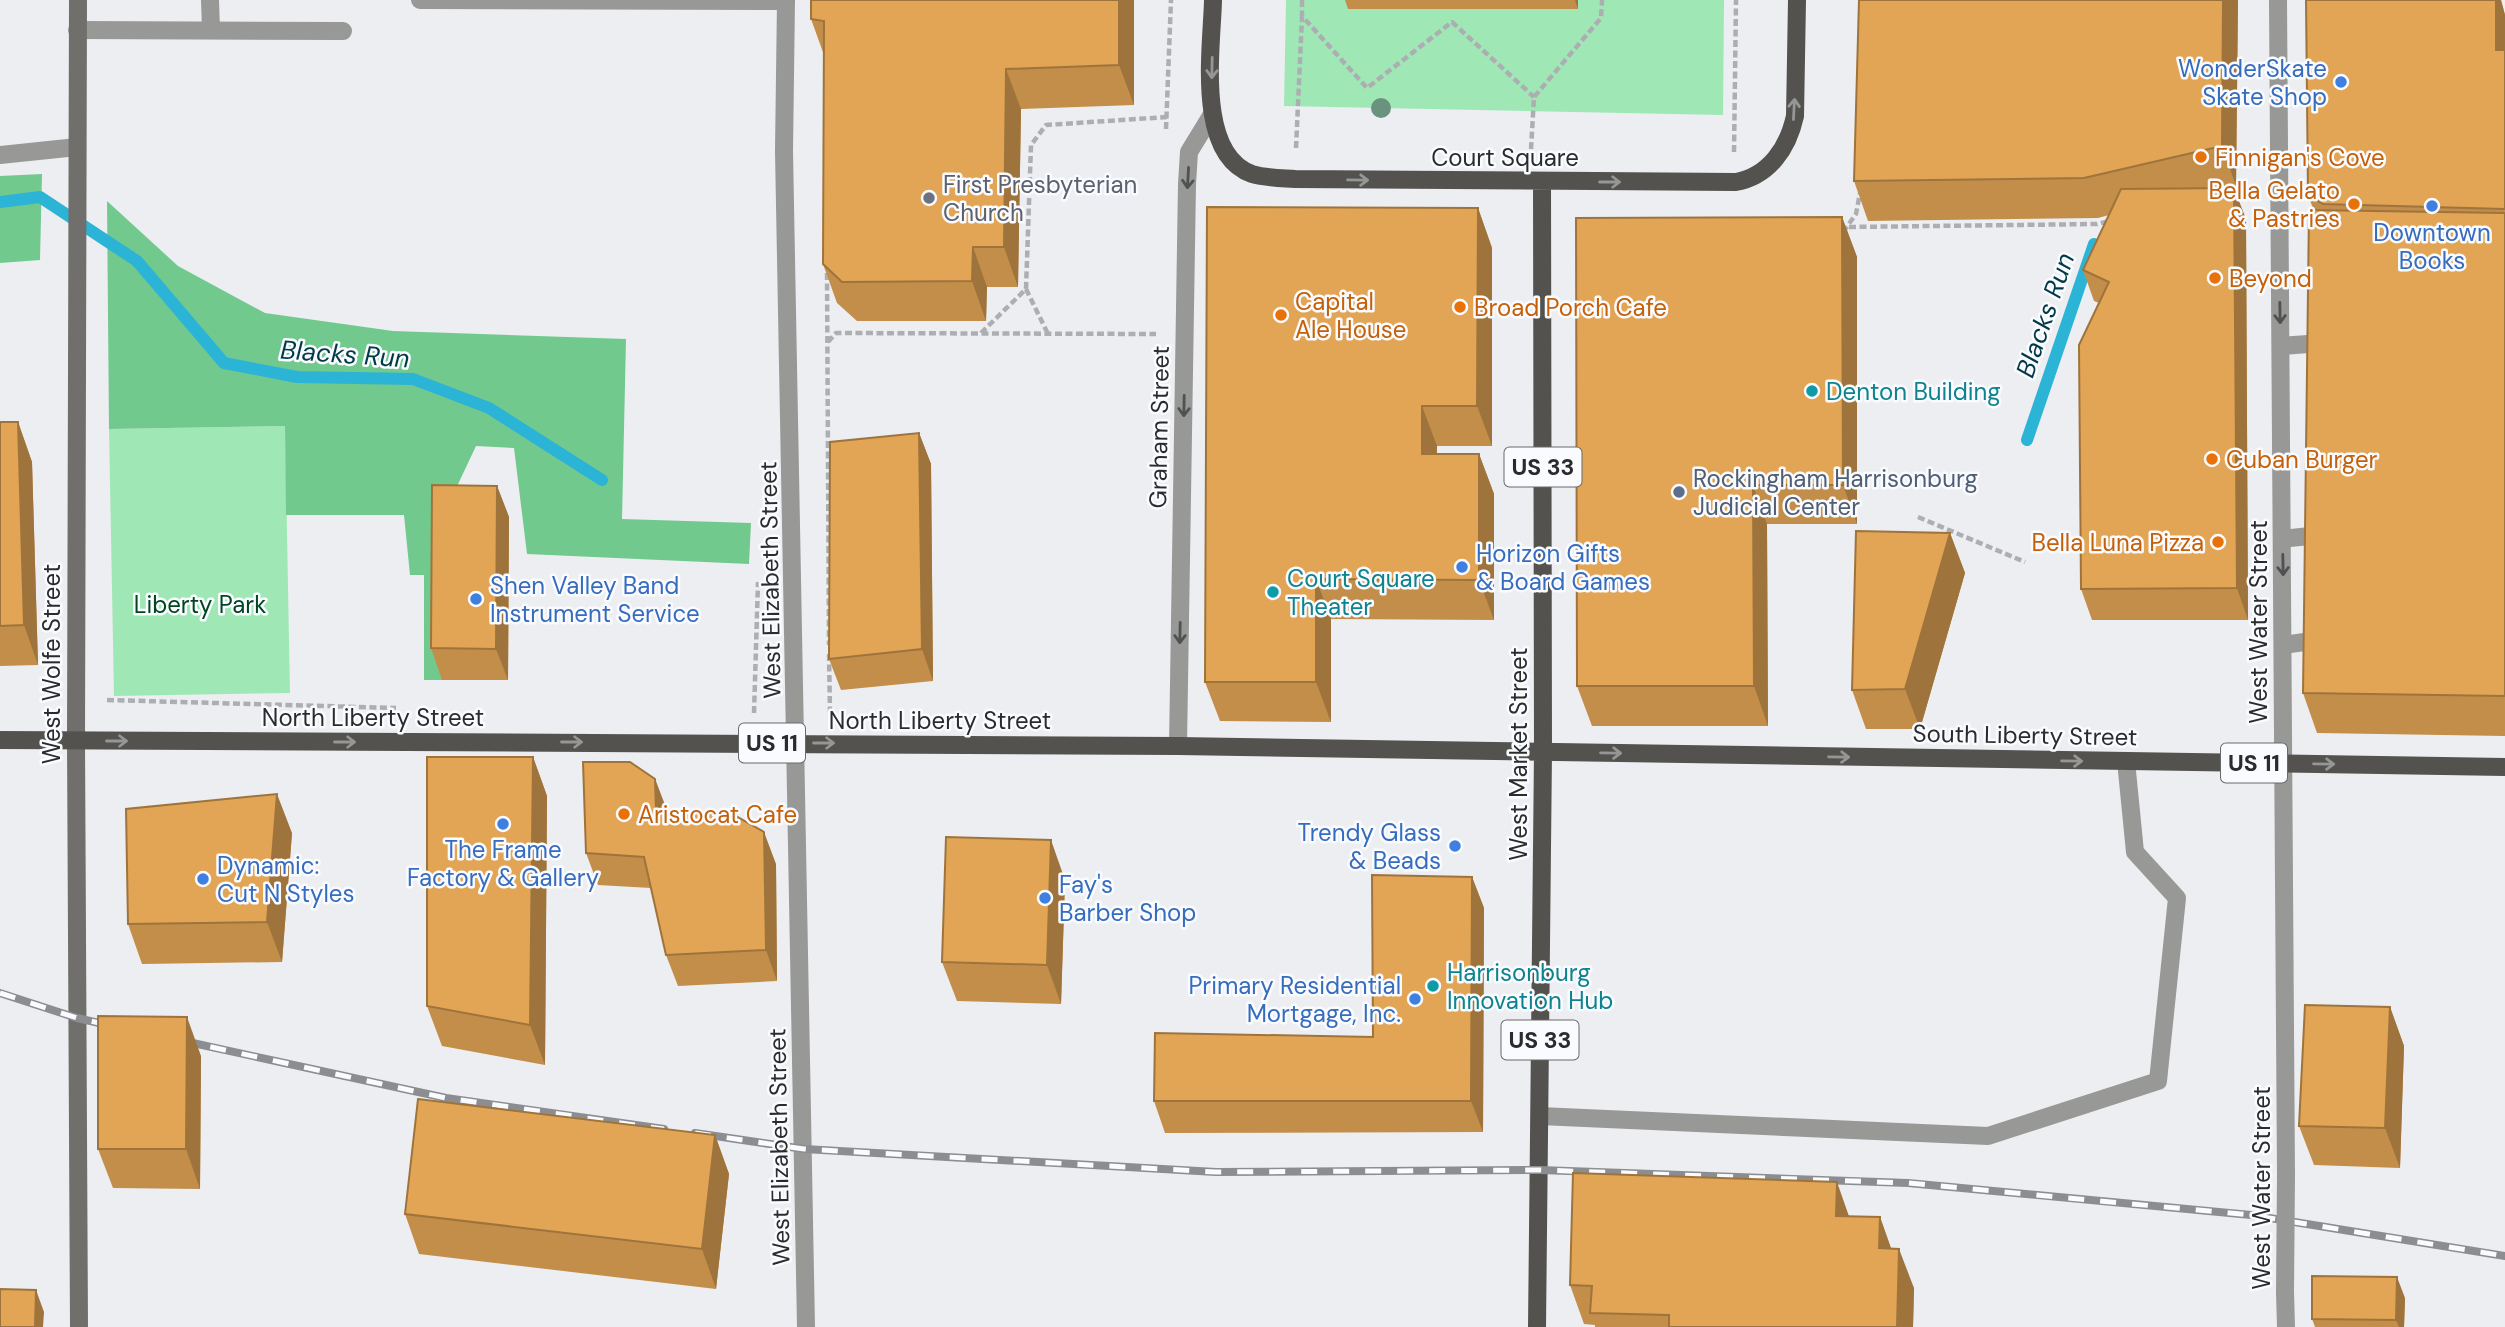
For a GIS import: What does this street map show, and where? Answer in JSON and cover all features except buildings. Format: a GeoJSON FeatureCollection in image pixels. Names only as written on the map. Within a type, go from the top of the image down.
{"type":"FeatureCollection","features":[{"type":"Feature","properties":{"kind":"main road","name":"Court Square"},"geometry":{"type":"LineString","coordinates":[[1213,0],[1211,116],[1223,147],[1248,172],[1295,179],[1736,182],[1746,180],[1766,169],[1784,148],[1795,116],[1797,0]]}},
{"type":"Feature","properties":{"kind":"main road","name":"West Market Street"},"geometry":{"type":"LineString","coordinates":[[1537,1327],[1543,752],[1542,181]]}},
{"type":"Feature","properties":{"kind":"main road","name":"North Liberty Street"},"geometry":{"type":"LineString","coordinates":[[0,740],[797,743],[1543,752]]}},
{"type":"Feature","properties":{"kind":"main road","name":"South Liberty Street"},"geometry":{"type":"LineString","coordinates":[[1543,752],[2505,766]]}},
{"type":"Feature","properties":{"kind":"street","name":"West Wolfe Street"},"geometry":{"type":"LineString","coordinates":[[78,0],[76,741],[79,1327]]}},
{"type":"Feature","properties":{"kind":"street"},"geometry":{"type":"LineString","coordinates":[[211,0],[211,30]]}},
{"type":"Feature","properties":{"kind":"street"},"geometry":{"type":"LineString","coordinates":[[420,0],[786,1]]}},
{"type":"Feature","properties":{"kind":"street","name":"West Water Street"},"geometry":{"type":"LineString","coordinates":[[2278,0],[2286,1327]]}},
{"type":"Feature","properties":{"kind":"street","name":"West Elizabeth Street"},"geometry":{"type":"LineString","coordinates":[[786,1],[784,151],[806,1327]]}},
{"type":"Feature","properties":{"kind":"street"},"geometry":{"type":"LineString","coordinates":[[78,30],[343,31]]}},
{"type":"Feature","properties":{"kind":"street","name":"Graham Street"},"geometry":{"type":"LineString","coordinates":[[1178,746],[1187,184],[1189,152],[1211,116]]}},
{"type":"Feature","properties":{"kind":"street"},"geometry":{"type":"LineString","coordinates":[[0,155],[77,147]]}},
{"type":"Feature","properties":{"kind":"street"},"geometry":{"type":"LineString","coordinates":[[2281,346],[2322,344]]}},
{"type":"Feature","properties":{"kind":"street"},"geometry":{"type":"LineString","coordinates":[[2282,539],[2319,535]]}},
{"type":"Feature","properties":{"kind":"street"},"geometry":{"type":"LineString","coordinates":[[2283,645],[2318,640]]}},
{"type":"Feature","properties":{"kind":"street"},"geometry":{"type":"LineString","coordinates":[[1540,1116],[1988,1136],[2158,1081],[2177,898],[2135,852],[2126,761]]}},
{"type":"Feature","properties":{"kind":"path"},"geometry":{"type":"LineString","coordinates":[[1295,179],[1303,0]]}},
{"type":"Feature","properties":{"kind":"path"},"geometry":{"type":"LineString","coordinates":[[1530,156],[1534,97],[1601,18],[1602,0]]}},
{"type":"Feature","properties":{"kind":"path"},"geometry":{"type":"LineString","coordinates":[[1721,153],[1734,153],[1736,0]]}},
{"type":"Feature","properties":{"kind":"path"},"geometry":{"type":"LineString","coordinates":[[1302,16],[1367,88],[1452,22],[1534,97]]}},
{"type":"Feature","properties":{"kind":"path"},"geometry":{"type":"LineString","coordinates":[[1048,334],[1026,289],[1031,145],[1046,125],[1167,117]]}},
{"type":"Feature","properties":{"kind":"path"},"geometry":{"type":"LineString","coordinates":[[2227,197],[2279,186]]}},
{"type":"Feature","properties":{"kind":"path"},"geometry":{"type":"LineString","coordinates":[[1849,227],[2097,224],[2123,219]]}},
{"type":"Feature","properties":{"kind":"path"},"geometry":{"type":"LineString","coordinates":[[827,261],[830,712],[844,712]]}},
{"type":"Feature","properties":{"kind":"path"},"geometry":{"type":"LineString","coordinates":[[980,334],[1026,289]]}},
{"type":"Feature","properties":{"kind":"path"},"geometry":{"type":"LineString","coordinates":[[828,342],[836,333],[1159,334],[1159,348]]}},
{"type":"Feature","properties":{"kind":"path"},"geometry":{"type":"LineString","coordinates":[[1917,517],[2025,562]]}},
{"type":"Feature","properties":{"kind":"path"},"geometry":{"type":"LineString","coordinates":[[740,713],[754,713],[758,568]]}},
{"type":"Feature","properties":{"kind":"path"},"geometry":{"type":"LineString","coordinates":[[102,700],[410,708]]}},
{"type":"Feature","properties":{"kind":"green space"},"geometry":{"type":"Polygon","coordinates":[[[1286,0],[1724,0],[1723,115],[1284,106],[1286,0]]]}},
{"type":"Feature","properties":{"kind":"green space"},"geometry":{"type":"Polygon","coordinates":[[[42,174],[40,260],[0,263],[0,176],[42,174]]]}},
{"type":"Feature","properties":{"kind":"green space"},"geometry":{"type":"Polygon","coordinates":[[[107,201],[178,266],[265,313],[393,331],[626,339],[622,519],[751,523],[749,564],[527,554],[514,448],[476,446],[443,516],[442,680],[424,680],[424,575],[410,575],[404,515],[286,515],[285,426],[109,429],[107,201]]]}},
{"type":"Feature","properties":{"kind":"green space","name":"Liberty Park"},"geometry":{"type":"Polygon","coordinates":[[[285,426],[290,693],[114,696],[109,429],[285,426]]]}},
{"type":"Feature","properties":{"kind":"waterway","name":"Blacks Run"},"geometry":{"type":"LineString","coordinates":[[0,202],[40,197],[137,261],[224,363],[297,377],[413,379],[489,408],[602,480]]}},
{"type":"Feature","properties":{"kind":"waterway","name":"Blacks Run"},"geometry":{"type":"LineString","coordinates":[[2027,440],[2094,244]]}},
{"type":"Feature","properties":{"kind":"railway"},"geometry":{"type":"LineString","coordinates":[[0,993],[77,1018],[117,1027]]}},
{"type":"Feature","properties":{"kind":"railway"},"geometry":{"type":"LineString","coordinates":[[179,1040],[446,1098],[664,1129]]}},
{"type":"Feature","properties":{"kind":"railway"},"geometry":{"type":"LineString","coordinates":[[695,1133],[804,1149],[1216,1172],[1540,1170],[1908,1183],[2251,1215],[2505,1256]]}},
{"type":"Feature","properties":{"kind":"place","name":"WonderSkate Skate Shop"},"geometry":{"type":"Point","coordinates":[2341,82]}},
{"type":"Feature","properties":{"kind":"place","name":"Finnigan's Cove"},"geometry":{"type":"Point","coordinates":[2201,157]}},
{"type":"Feature","properties":{"kind":"place","name":"First Presbyterian Church"},"geometry":{"type":"Point","coordinates":[929,198]}},
{"type":"Feature","properties":{"kind":"place","name":"Bella Gelato & Pastries"},"geometry":{"type":"Point","coordinates":[2354,204]}},
{"type":"Feature","properties":{"kind":"place","name":"Downtown Books"},"geometry":{"type":"Point","coordinates":[2432,206]}},
{"type":"Feature","properties":{"kind":"place","name":"Beyond"},"geometry":{"type":"Point","coordinates":[2215,278]}},
{"type":"Feature","properties":{"kind":"place","name":"Broad Porch Cafe"},"geometry":{"type":"Point","coordinates":[1460,307]}},
{"type":"Feature","properties":{"kind":"place","name":"Capital Ale House"},"geometry":{"type":"Point","coordinates":[1281,315]}},
{"type":"Feature","properties":{"kind":"place","name":"Denton Building"},"geometry":{"type":"Point","coordinates":[1812,391]}},
{"type":"Feature","properties":{"kind":"place","name":"Cuban Burger"},"geometry":{"type":"Point","coordinates":[2212,459]}},
{"type":"Feature","properties":{"kind":"place","name":"Rockingham Harrisonburg Judicial Center"},"geometry":{"type":"Point","coordinates":[1679,492]}},
{"type":"Feature","properties":{"kind":"place","name":"Bella Luna Pizza"},"geometry":{"type":"Point","coordinates":[2218,542]}},
{"type":"Feature","properties":{"kind":"place","name":"Horizon Gifts & Board Games"},"geometry":{"type":"Point","coordinates":[1462,567]}},
{"type":"Feature","properties":{"kind":"place","name":"Court Square Theater"},"geometry":{"type":"Point","coordinates":[1273,592]}},
{"type":"Feature","properties":{"kind":"place","name":"Shen Valley Band Instrument Service"},"geometry":{"type":"Point","coordinates":[476,599]}},
{"type":"Feature","properties":{"kind":"place","name":"Aristocat Cafe"},"geometry":{"type":"Point","coordinates":[624,814]}},
{"type":"Feature","properties":{"kind":"place","name":"The Frame Factory & Gallery"},"geometry":{"type":"Point","coordinates":[503,824]}},
{"type":"Feature","properties":{"kind":"place","name":"Trendy Glass & Beads"},"geometry":{"type":"Point","coordinates":[1455,846]}},
{"type":"Feature","properties":{"kind":"place","name":"Dynamic: Cut N Styles"},"geometry":{"type":"Point","coordinates":[203,879]}},
{"type":"Feature","properties":{"kind":"place","name":"Fay's Barber Shop"},"geometry":{"type":"Point","coordinates":[1045,898]}},
{"type":"Feature","properties":{"kind":"place","name":"Harrisonburg Innovation Hub"},"geometry":{"type":"Point","coordinates":[1433,986]}},
{"type":"Feature","properties":{"kind":"place","name":"Primary Residential Mortgage, Inc."},"geometry":{"type":"Point","coordinates":[1415,999]}}]}
